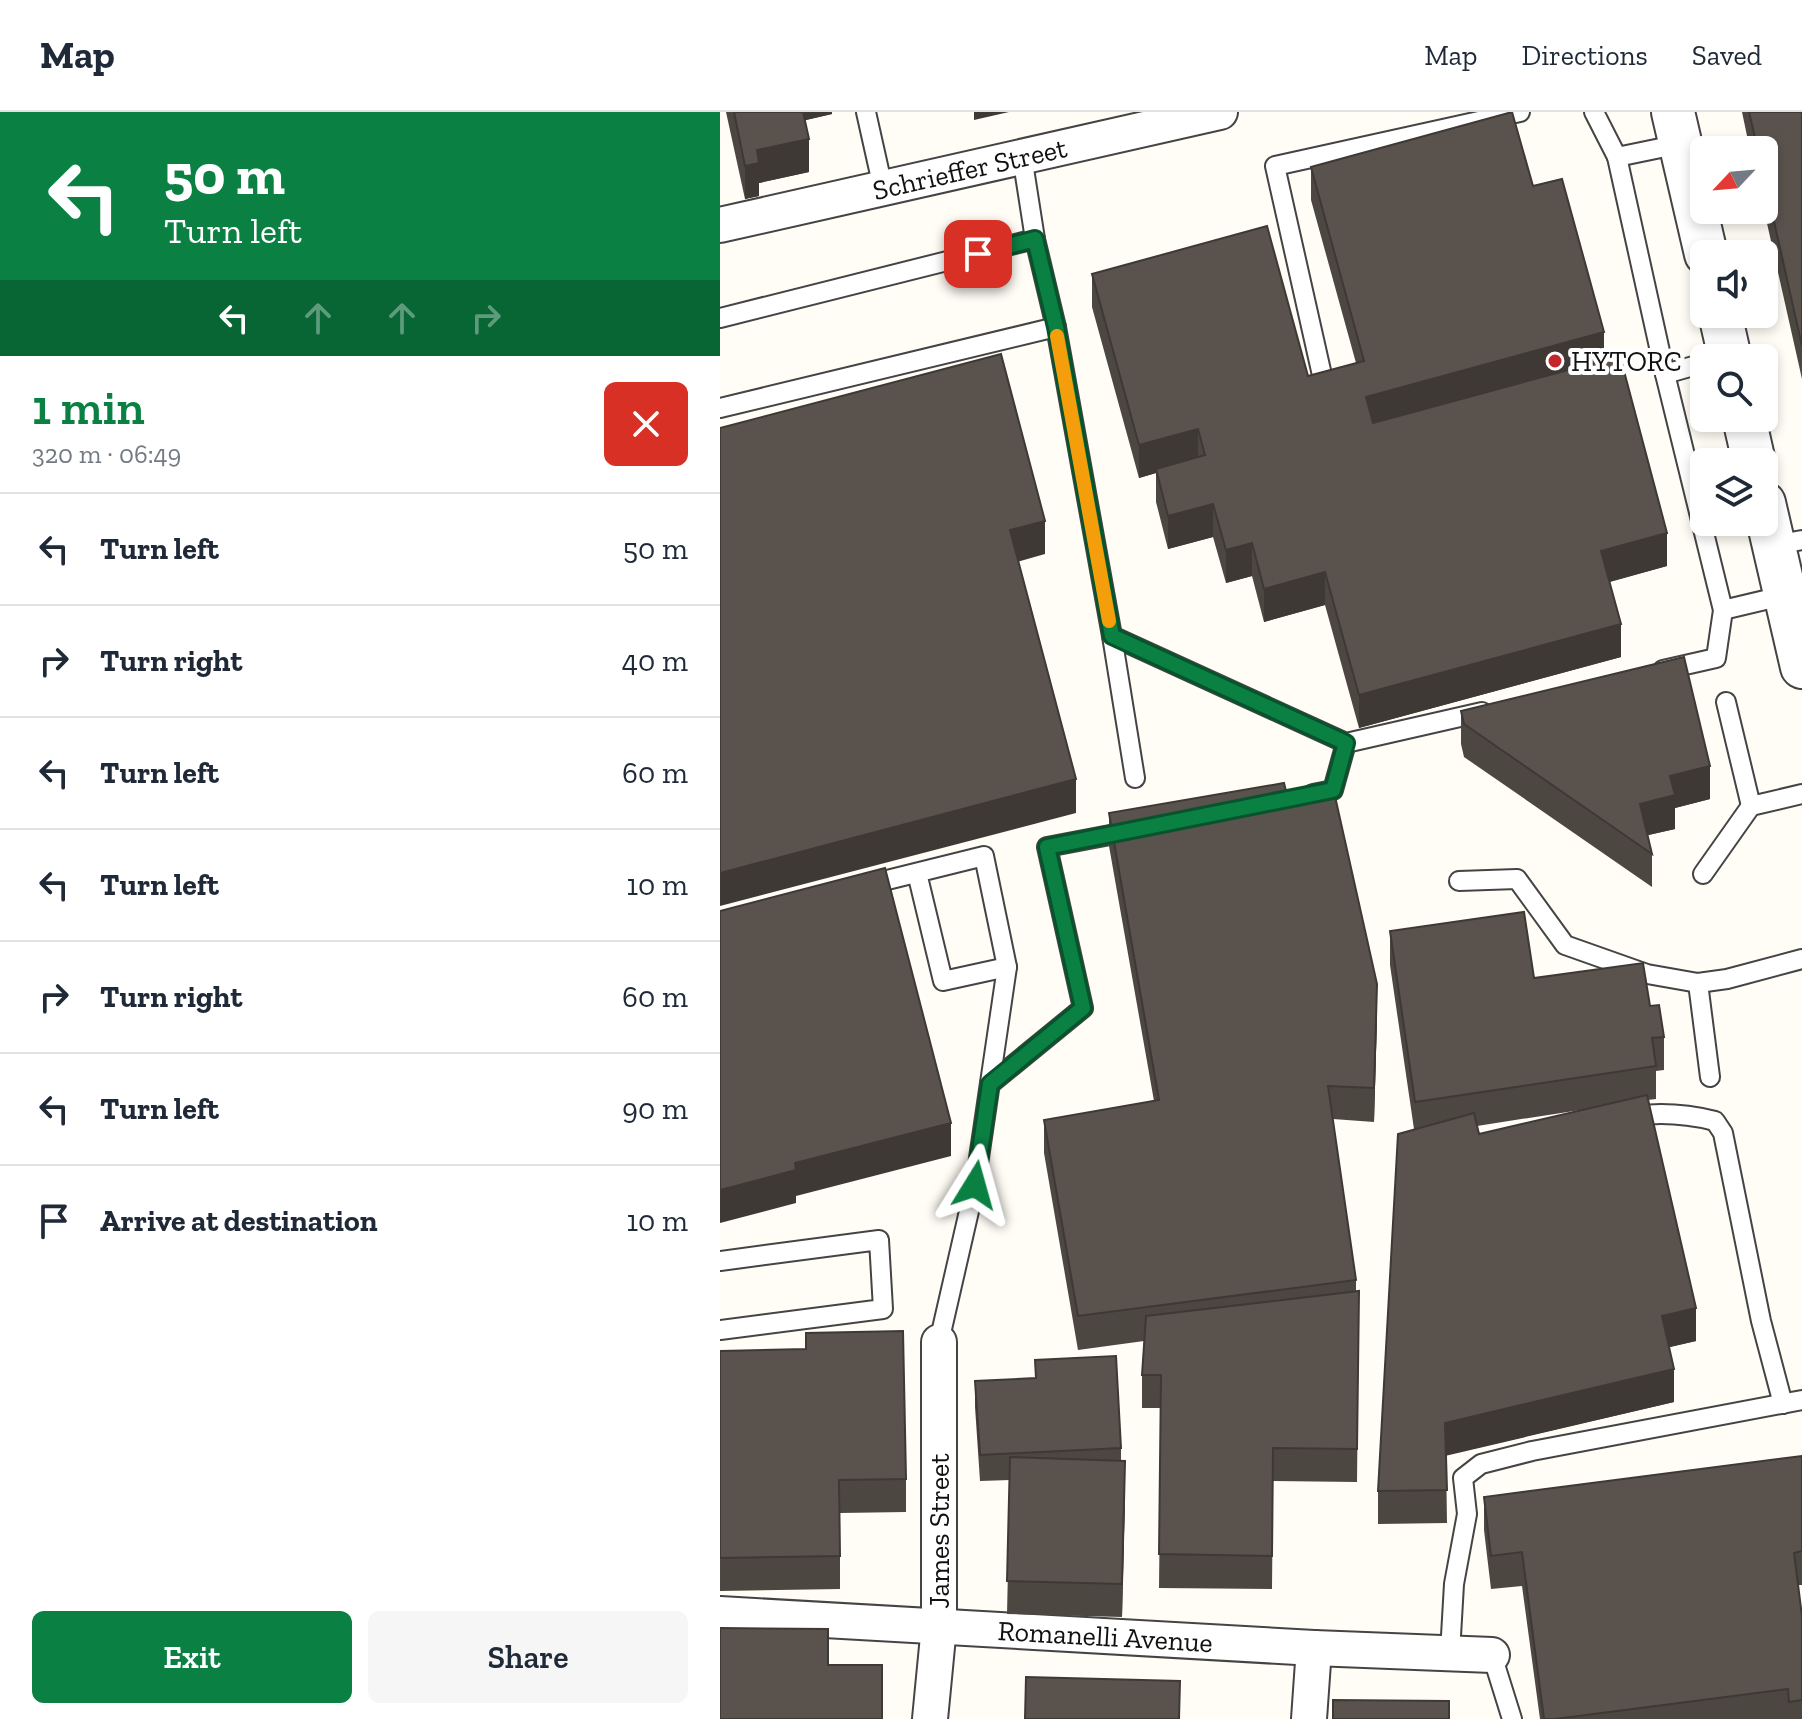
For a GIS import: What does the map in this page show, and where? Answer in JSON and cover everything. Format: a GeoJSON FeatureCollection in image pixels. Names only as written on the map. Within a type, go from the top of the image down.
{"type":"FeatureCollection","features":[{"type":"Feature","properties":{"kind":"street","name":"Schrieffer Street"},"geometry":{"type":"LineString","coordinates":[[720,225],[1220,112]]}},
{"type":"Feature","properties":{"kind":"street"},"geometry":{"type":"LineString","coordinates":[[1677,128],[1703,240]]}},
{"type":"Feature","properties":{"kind":"street"},"geometry":{"type":"LineString","coordinates":[[1788,543],[1786,595],[1802,666]]}},
{"type":"Feature","properties":{"kind":"street","name":"James Street"},"geometry":{"type":"LineString","coordinates":[[930,1719],[939,1626],[939,1342]]}},
{"type":"Feature","properties":{"kind":"street","name":"Romanelli Avenue"},"geometry":{"type":"LineString","coordinates":[[720,1614],[1314,1648],[1492,1655]]}},
{"type":"Feature","properties":{"kind":"street"},"geometry":{"type":"LineString","coordinates":[[1309,1719],[1314,1648]]}},
{"type":"Feature","properties":{"kind":"lane"},"geometry":{"type":"LineString","coordinates":[[866,112],[883,188]]}},
{"type":"Feature","properties":{"kind":"lane"},"geometry":{"type":"LineString","coordinates":[[1324,384],[1275,166],[1520,112]]}},
{"type":"Feature","properties":{"kind":"lane"},"geometry":{"type":"LineString","coordinates":[[1594,112],[1617,157],[1665,374],[1723,610],[1716,658],[1639,676]]}},
{"type":"Feature","properties":{"kind":"lane"},"geometry":{"type":"LineString","coordinates":[[1617,157],[1677,128]]}},
{"type":"Feature","properties":{"kind":"lane"},"geometry":{"type":"LineString","coordinates":[[1022,156],[1035,239],[1056,327],[1135,778]]}},
{"type":"Feature","properties":{"kind":"lane"},"geometry":{"type":"LineString","coordinates":[[720,318],[1035,239]]}},
{"type":"Feature","properties":{"kind":"lane"},"geometry":{"type":"LineString","coordinates":[[720,408],[1056,327]]}},
{"type":"Feature","properties":{"kind":"lane"},"geometry":{"type":"LineString","coordinates":[[1665,374],[1690,367]]}},
{"type":"Feature","properties":{"kind":"lane"},"geometry":{"type":"LineString","coordinates":[[1723,610],[1786,595]]}},
{"type":"Feature","properties":{"kind":"lane"},"geometry":{"type":"LineString","coordinates":[[1112,636],[1346,743],[1500,708]]}},
{"type":"Feature","properties":{"kind":"lane"},"geometry":{"type":"LineString","coordinates":[[1726,702],[1751,806]]}},
{"type":"Feature","properties":{"kind":"lane"},"geometry":{"type":"LineString","coordinates":[[1288,799],[1333,790],[1346,743]]}},
{"type":"Feature","properties":{"kind":"lane"},"geometry":{"type":"LineString","coordinates":[[1703,874],[1751,806],[1802,794]]}},
{"type":"Feature","properties":{"kind":"lane"},"geometry":{"type":"LineString","coordinates":[[990,1084],[1083,1008],[1047,847],[1152,826]]}},
{"type":"Feature","properties":{"kind":"lane"},"geometry":{"type":"LineString","coordinates":[[856,887],[984,856],[1007,967],[975,1185],[939,1342]]}},
{"type":"Feature","properties":{"kind":"lane"},"geometry":{"type":"LineString","coordinates":[[917,873],[943,981],[1007,967]]}},
{"type":"Feature","properties":{"kind":"lane"},"geometry":{"type":"LineString","coordinates":[[1459,881],[1517,879],[1565,945],[1647,974],[1698,983],[1727,979],[1802,959]]}},
{"type":"Feature","properties":{"kind":"lane"},"geometry":{"type":"LineString","coordinates":[[1698,983],[1710,1077]]}},
{"type":"Feature","properties":{"kind":"lane"},"geometry":{"type":"LineString","coordinates":[[1611,1119],[1640,1115],[1698,1116],[1715,1121],[1723,1133],[1761,1321],[1783,1404]]}},
{"type":"Feature","properties":{"kind":"lane"},"geometry":{"type":"LineString","coordinates":[[720,1261],[879,1240],[883,1309],[720,1330]]}},
{"type":"Feature","properties":{"kind":"lane"},"geometry":{"type":"LineString","coordinates":[[1450,1653],[1454,1584],[1467,1514],[1463,1478],[1481,1464],[1532,1451],[1802,1400]]}},
{"type":"Feature","properties":{"kind":"lane"},"geometry":{"type":"LineString","coordinates":[[1492,1655],[1512,1719]]}},
{"type":"Feature","properties":{"kind":"building"},"geometry":{"type":"Polygon","coordinates":[[[734,112],[803,112],[809,139],[757,150],[759,163],[745,166],[734,112]]]}},
{"type":"Feature","properties":{"kind":"building"},"geometry":{"type":"Polygon","coordinates":[[[1512,112],[1533,186],[1562,179],[1604,332],[1366,397],[1373,423],[1620,356],[1667,533],[1601,551],[1621,624],[1359,695],[1325,572],[1264,589],[1252,543],[1226,550],[1213,504],[1168,516],[1156,469],[1205,455],[1198,429],[1139,445],[1092,274],[1267,226],[1308,376],[1364,361],[1311,167],[1512,112]]]}},
{"type":"Feature","properties":{"kind":"building"},"geometry":{"type":"Polygon","coordinates":[[[1749,112],[1802,112],[1802,346],[1775,224],[1778,224],[1778,136],[1755,136],[1749,112]]]}},
{"type":"Feature","properties":{"kind":"building"},"geometry":{"type":"Polygon","coordinates":[[[1001,354],[1045,521],[1010,530],[1076,779],[720,873],[720,428],[1001,354]]]}},
{"type":"Feature","properties":{"kind":"building"},"geometry":{"type":"Polygon","coordinates":[[[1684,657],[1710,766],[1670,776],[1675,795],[1640,804],[1652,854],[1464,724],[1461,711],[1684,657]]]}},
{"type":"Feature","properties":{"kind":"building"},"geometry":{"type":"Polygon","coordinates":[[[1284,783],[1286,791],[1332,783],[1377,984],[1374,1088],[1328,1086],[1356,1280],[1078,1316],[1044,1120],[1159,1100],[1109,813],[1284,783]]]}},
{"type":"Feature","properties":{"kind":"building"},"geometry":{"type":"Polygon","coordinates":[[[885,868],[951,1123],[795,1163],[796,1170],[720,1190],[720,911],[885,868]]]}},
{"type":"Feature","properties":{"kind":"building"},"geometry":{"type":"Polygon","coordinates":[[[1524,912],[1534,978],[1643,963],[1650,1006],[1659,1005],[1664,1037],[1652,1038],[1656,1066],[1415,1102],[1390,931],[1524,912]]]}},
{"type":"Feature","properties":{"kind":"building"},"geometry":{"type":"Polygon","coordinates":[[[1647,1095],[1696,1308],[1662,1316],[1674,1369],[1445,1423],[1447,1490],[1378,1491],[1398,1134],[1474,1113],[1479,1134],[1647,1095]]]}},
{"type":"Feature","properties":{"kind":"building"},"geometry":{"type":"Polygon","coordinates":[[[1359,1291],[1357,1449],[1273,1448],[1272,1556],[1159,1554],[1161,1375],[1142,1375],[1146,1316],[1359,1291]]]}},
{"type":"Feature","properties":{"kind":"building"},"geometry":{"type":"Polygon","coordinates":[[[903,1331],[906,1479],[839,1480],[840,1556],[720,1558],[720,1351],[806,1349],[806,1333],[903,1331]]]}},
{"type":"Feature","properties":{"kind":"building"},"geometry":{"type":"Polygon","coordinates":[[[1116,1356],[1121,1448],[980,1455],[975,1381],[1036,1378],[1035,1360],[1116,1356]]]}},
{"type":"Feature","properties":{"kind":"building"},"geometry":{"type":"Polygon","coordinates":[[[1802,1456],[1802,1551],[1794,1553],[1802,1616],[1802,1700],[1789,1702],[1788,1689],[1544,1719],[1522,1552],[1491,1556],[1484,1497],[1802,1456]]]}},
{"type":"Feature","properties":{"kind":"building"},"geometry":{"type":"Polygon","coordinates":[[[1010,1457],[1125,1461],[1122,1584],[1007,1581],[1010,1457]]]}},
{"type":"Feature","properties":{"kind":"building"},"geometry":{"type":"Polygon","coordinates":[[[720,1628],[828,1629],[828,1665],[882,1665],[882,1719],[720,1719],[720,1628]]]}},
{"type":"Feature","properties":{"kind":"building"},"geometry":{"type":"Polygon","coordinates":[[[1026,1677],[1180,1681],[1179,1719],[1025,1719],[1026,1677]]]}},
{"type":"Feature","properties":{"kind":"building"},"geometry":{"type":"Polygon","coordinates":[[[1333,1700],[1449,1701],[1449,1719],[1333,1719],[1333,1700]]]}},
{"type":"Feature","properties":{"kind":"slow traffic"},"geometry":{"type":"LineString","coordinates":[[1057,336],[1109,621]]}},
{"type":"Feature","properties":{"kind":"place","name":"HYTORC"},"geometry":{"type":"Point","coordinates":[1555,361]}},
{"type":"Feature","properties":{"kind":"route"},"geometry":{"type":"LineString","coordinates":[[975,1185],[990,1084],[1083,1008],[1047,847],[1333,790],[1346,743],[1112,636],[1056,327],[1035,239],[978,254]]}}]}
